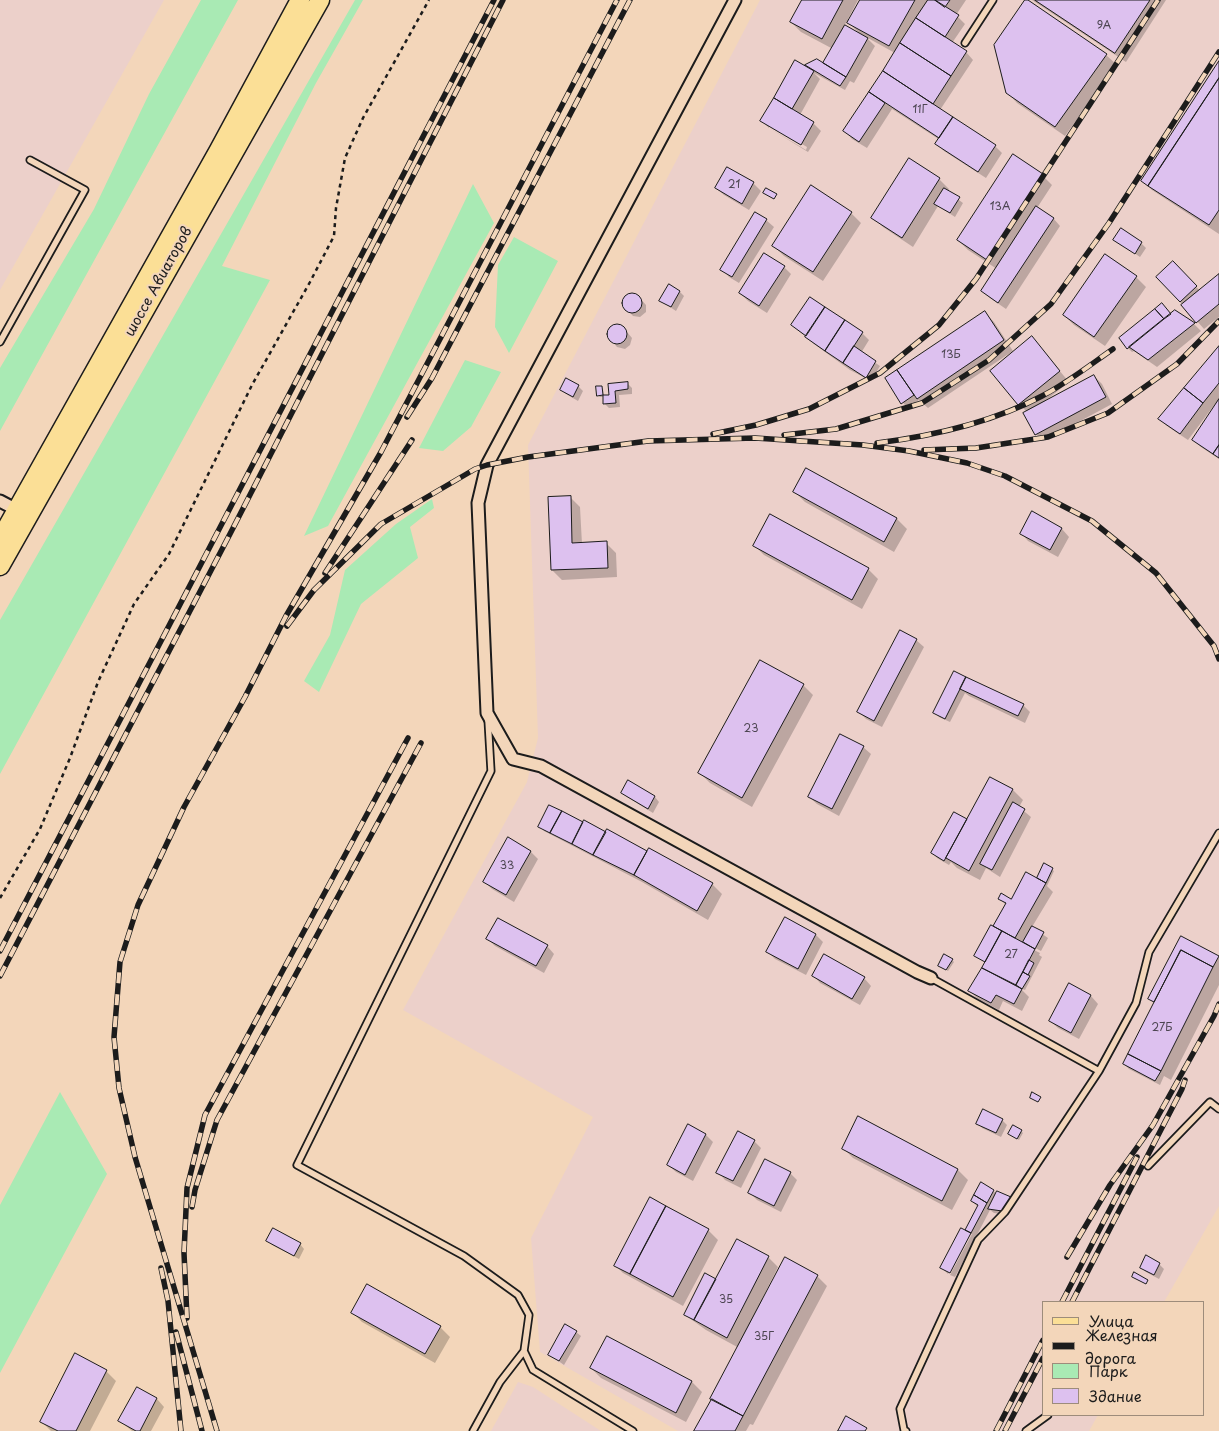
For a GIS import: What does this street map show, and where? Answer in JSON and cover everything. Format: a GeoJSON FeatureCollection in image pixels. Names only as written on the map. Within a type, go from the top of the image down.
{"type":"FeatureCollection","features":[{"type":"Feature","properties":{"kind":"main road","name":"шоссе Авиаторов"},"geometry":{"type":"LineString","coordinates":[[0,540],[300,0]]}},
{"type":"Feature","properties":{"kind":"main road","name":"шоссе Авиаторов"},"geometry":{"type":"LineString","coordinates":[[0,566],[320,0]]}},
{"type":"Feature","properties":{"kind":"street"},"geometry":{"type":"LineString","coordinates":[[735,0],[487,465],[478,503],[487,713],[513,758],[541,766],[931,978]]}},
{"type":"Feature","properties":{"kind":"street"},"geometry":{"type":"LineString","coordinates":[[0,501],[17,510]]}},
{"type":"Feature","properties":{"kind":"lane"},"geometry":{"type":"LineString","coordinates":[[965,43],[993,0]]}},
{"type":"Feature","properties":{"kind":"lane"},"geometry":{"type":"LineString","coordinates":[[0,342],[85,190],[30,160]]}},
{"type":"Feature","properties":{"kind":"lane"},"geometry":{"type":"LineString","coordinates":[[473,1431],[500,1382],[524,1351],[529,1315],[518,1295],[464,1256],[297,1165],[491,771],[487,713]]}},
{"type":"Feature","properties":{"kind":"lane"},"geometry":{"type":"LineString","coordinates":[[906,1431],[904,1430],[900,1409],[978,1240],[1005,1212],[1099,1071],[1136,1003],[1149,952],[1219,832]]}},
{"type":"Feature","properties":{"kind":"lane"},"geometry":{"type":"LineString","coordinates":[[931,978],[1099,1071]]}},
{"type":"Feature","properties":{"kind":"lane"},"geometry":{"type":"LineString","coordinates":[[1148,1166],[1210,1102],[1219,1109]]}},
{"type":"Feature","properties":{"kind":"lane"},"geometry":{"type":"LineString","coordinates":[[524,1351],[533,1370],[633,1431]]}},
{"type":"Feature","properties":{"kind":"lane"},"geometry":{"type":"LineString","coordinates":[[1026,1431],[1047,1416]]}},
{"type":"Feature","properties":{"kind":"path"},"geometry":{"type":"LineString","coordinates":[[0,898],[40,829],[70,758],[98,682],[134,604],[169,554],[252,386],[334,236],[336,208],[345,158],[363,118],[429,0]]}},
{"type":"Feature","properties":{"kind":"shaded area"},"geometry":{"type":"Polygon","coordinates":[[[0,0],[164,0],[0,290],[0,0]]]}},
{"type":"Feature","properties":{"kind":"shaded area"},"geometry":{"type":"Polygon","coordinates":[[[760,0],[1219,0],[1219,1206],[1165,1301],[1042,1301],[1042,1416],[1097,1416],[1089,1431],[678,1431],[540,1352],[531,1238],[593,1117],[403,1010],[527,782],[538,738],[528,445],[760,0]]]}},
{"type":"Feature","properties":{"kind":"shaded area"},"geometry":{"type":"Polygon","coordinates":[[[518,1382],[533,1387],[601,1431],[491,1431],[518,1382]]]}},
{"type":"Feature","properties":{"kind":"green space"},"geometry":{"type":"Polygon","coordinates":[[[201,0],[238,0],[0,431],[0,368],[94,209],[149,94],[201,0]]]}},
{"type":"Feature","properties":{"kind":"green space"},"geometry":{"type":"Polygon","coordinates":[[[355,0],[363,0],[316,83],[222,266],[270,280],[0,774],[0,620],[355,0]]]}},
{"type":"Feature","properties":{"kind":"green space"},"geometry":{"type":"Polygon","coordinates":[[[473,184],[494,223],[328,526],[304,536],[473,184]]]}},
{"type":"Feature","properties":{"kind":"green space"},"geometry":{"type":"Polygon","coordinates":[[[514,237],[558,261],[509,353],[495,327],[498,265],[514,237]]]}},
{"type":"Feature","properties":{"kind":"green space"},"geometry":{"type":"Polygon","coordinates":[[[465,360],[501,372],[471,427],[443,451],[419,448],[465,360]]]}},
{"type":"Feature","properties":{"kind":"green space"},"geometry":{"type":"Polygon","coordinates":[[[432,499],[434,508],[410,527],[418,558],[361,604],[319,692],[304,681],[330,635],[345,570],[396,524],[432,499]]]}},
{"type":"Feature","properties":{"kind":"green space"},"geometry":{"type":"Polygon","coordinates":[[[60,1092],[107,1174],[0,1373],[0,1205],[60,1092]]]}},
{"type":"Feature","properties":{"kind":"building"},"geometry":{"type":"Polygon","coordinates":[[[802,0],[843,0],[822,39],[790,22],[802,0]]]}},
{"type":"Feature","properties":{"kind":"building"},"geometry":{"type":"Polygon","coordinates":[[[860,0],[915,0],[889,46],[847,23],[860,0]]]}},
{"type":"Feature","properties":{"kind":"building"},"geometry":{"type":"Polygon","coordinates":[[[928,0],[935,0],[959,15],[945,37],[916,18],[928,0]]]}},
{"type":"Feature","properties":{"kind":"building"},"geometry":{"type":"Polygon","coordinates":[[[935,0],[950,0],[945,7],[935,0]]]}},
{"type":"Feature","properties":{"kind":"building"},"geometry":{"type":"Polygon","coordinates":[[[1025,0],[1028,0],[1107,54],[1055,127],[1006,93],[994,45],[1025,0]]]}},
{"type":"Feature","properties":{"kind":"building"},"geometry":{"type":"Polygon","coordinates":[[[1035,0],[1150,0],[1115,53],[1035,0]]]}},
{"type":"Feature","properties":{"kind":"building"},"geometry":{"type":"Polygon","coordinates":[[[916,18],[967,51],[951,76],[900,43],[916,18]]]}},
{"type":"Feature","properties":{"kind":"building"},"geometry":{"type":"Polygon","coordinates":[[[845,25],[868,38],[846,77],[823,63],[845,25]]]}},
{"type":"Feature","properties":{"kind":"building"},"geometry":{"type":"Polygon","coordinates":[[[900,43],[951,76],[933,104],[883,71],[900,43]]]}},
{"type":"Feature","properties":{"kind":"building"},"geometry":{"type":"Polygon","coordinates":[[[817,59],[846,77],[840,86],[805,65],[817,59]]]}},
{"type":"Feature","properties":{"kind":"building"},"geometry":{"type":"Polygon","coordinates":[[[795,60],[814,71],[792,109],[774,98],[795,60]]]}},
{"type":"Feature","properties":{"kind":"building"},"geometry":{"type":"Polygon","coordinates":[[[1219,61],[1219,78],[1148,186],[1141,181],[1219,61]]]}},
{"type":"Feature","properties":{"kind":"building"},"geometry":{"type":"Polygon","coordinates":[[[883,71],[953,117],[939,138],[869,92],[883,71]]]}},
{"type":"Feature","properties":{"kind":"building"},"geometry":{"type":"Polygon","coordinates":[[[1219,78],[1219,210],[1209,225],[1148,186],[1219,78]]]}},
{"type":"Feature","properties":{"kind":"building"},"geometry":{"type":"Polygon","coordinates":[[[869,92],[885,103],[859,142],[843,131],[869,92]]]}},
{"type":"Feature","properties":{"kind":"building"},"geometry":{"type":"Polygon","coordinates":[[[774,98],[814,122],[801,145],[760,121],[774,98]]]}},
{"type":"Feature","properties":{"kind":"building"},"geometry":{"type":"Polygon","coordinates":[[[953,117],[996,145],[978,172],[935,144],[953,117]]]}},
{"type":"Feature","properties":{"kind":"building"},"geometry":{"type":"Polygon","coordinates":[[[1013,154],[1043,174],[987,260],[957,240],[1013,154]]]}},
{"type":"Feature","properties":{"kind":"building"},"geometry":{"type":"Polygon","coordinates":[[[909,158],[940,178],[902,238],[871,218],[909,158]]]}},
{"type":"Feature","properties":{"kind":"building"},"geometry":{"type":"Polygon","coordinates":[[[727,167],[754,182],[742,204],[715,188],[727,167]]]}},
{"type":"Feature","properties":{"kind":"building"},"geometry":{"type":"Polygon","coordinates":[[[811,185],[852,212],[813,272],[772,246],[811,185]]]}},
{"type":"Feature","properties":{"kind":"building"},"geometry":{"type":"Polygon","coordinates":[[[766,188],[777,194],[774,199],[763,193],[766,188]]]}},
{"type":"Feature","properties":{"kind":"building"},"geometry":{"type":"Polygon","coordinates":[[[944,188],[960,197],[950,213],[934,204],[944,188]]]}},
{"type":"Feature","properties":{"kind":"building"},"geometry":{"type":"Polygon","coordinates":[[[1036,206],[1054,218],[998,303],[981,291],[1036,206]]]}},
{"type":"Feature","properties":{"kind":"building"},"geometry":{"type":"Polygon","coordinates":[[[755,212],[767,219],[732,277],[720,270],[755,212]]]}},
{"type":"Feature","properties":{"kind":"building"},"geometry":{"type":"Polygon","coordinates":[[[1121,228],[1142,242],[1135,254],[1113,240],[1121,228]]]}},
{"type":"Feature","properties":{"kind":"building"},"geometry":{"type":"Polygon","coordinates":[[[764,253],[785,266],[759,306],[739,293],[764,253]]]}},
{"type":"Feature","properties":{"kind":"building"},"geometry":{"type":"Polygon","coordinates":[[[1105,254],[1137,276],[1094,337],[1063,315],[1105,254]]]}},
{"type":"Feature","properties":{"kind":"building"},"geometry":{"type":"Polygon","coordinates":[[[1173,261],[1197,286],[1180,302],[1156,277],[1173,261]]]}},
{"type":"Feature","properties":{"kind":"building"},"geometry":{"type":"Polygon","coordinates":[[[1219,274],[1219,304],[1196,323],[1181,305],[1219,274]]]}},
{"type":"Feature","properties":{"kind":"building"},"geometry":{"type":"Polygon","coordinates":[[[669,284],[680,291],[671,307],[659,301],[669,284]]]}},
{"type":"Feature","properties":{"kind":"building"},"geometry":{"type":"Polygon","coordinates":[[[632,293],[639,296],[642,303],[639,310],[632,313],[625,310],[622,303],[625,296],[632,293]]]}},
{"type":"Feature","properties":{"kind":"building"},"geometry":{"type":"Polygon","coordinates":[[[810,297],[825,307],[806,336],[791,325],[810,297]]]}},
{"type":"Feature","properties":{"kind":"building"},"geometry":{"type":"Polygon","coordinates":[[[1162,303],[1171,314],[1164,319],[1155,309],[1162,303]]]}},
{"type":"Feature","properties":{"kind":"building"},"geometry":{"type":"Polygon","coordinates":[[[825,307],[845,320],[825,351],[805,337],[825,307]]]}},
{"type":"Feature","properties":{"kind":"building"},"geometry":{"type":"Polygon","coordinates":[[[1155,309],[1164,319],[1127,349],[1119,338],[1155,309]]]}},
{"type":"Feature","properties":{"kind":"building"},"geometry":{"type":"Polygon","coordinates":[[[1175,310],[1195,323],[1148,360],[1129,347],[1175,310]]]}},
{"type":"Feature","properties":{"kind":"building"},"geometry":{"type":"Polygon","coordinates":[[[985,311],[1004,340],[917,399],[897,370],[985,311]]]}},
{"type":"Feature","properties":{"kind":"building"},"geometry":{"type":"Polygon","coordinates":[[[845,320],[863,332],[843,363],[825,351],[845,320]]]}},
{"type":"Feature","properties":{"kind":"building"},"geometry":{"type":"Polygon","coordinates":[[[617,324],[624,327],[627,334],[624,341],[617,344],[610,341],[607,334],[610,327],[617,324]]]}},
{"type":"Feature","properties":{"kind":"building"},"geometry":{"type":"Polygon","coordinates":[[[1032,336],[1060,371],[1018,405],[990,371],[1032,336]]]}},
{"type":"Feature","properties":{"kind":"building"},"geometry":{"type":"Polygon","coordinates":[[[854,346],[876,361],[866,378],[843,363],[854,346]]]}},
{"type":"Feature","properties":{"kind":"building"},"geometry":{"type":"Polygon","coordinates":[[[1219,346],[1219,383],[1203,403],[1184,388],[1219,346]]]}},
{"type":"Feature","properties":{"kind":"building"},"geometry":{"type":"Polygon","coordinates":[[[897,370],[914,395],[901,404],[885,378],[897,370]]]}},
{"type":"Feature","properties":{"kind":"building"},"geometry":{"type":"Polygon","coordinates":[[[1094,375],[1106,397],[1035,435],[1023,413],[1094,375]]]}},
{"type":"Feature","properties":{"kind":"building"},"geometry":{"type":"Polygon","coordinates":[[[566,378],[579,385],[573,397],[560,390],[566,378]]]}},
{"type":"Feature","properties":{"kind":"building"},"geometry":{"type":"Polygon","coordinates":[[[628,382],[628,389],[615,391],[616,403],[603,404],[603,395],[609,395],[608,384],[628,382]]]}},
{"type":"Feature","properties":{"kind":"building"},"geometry":{"type":"Polygon","coordinates":[[[596,386],[602,386],[603,395],[597,396],[596,386]]]}},
{"type":"Feature","properties":{"kind":"building"},"geometry":{"type":"Polygon","coordinates":[[[1184,388],[1203,403],[1180,434],[1158,419],[1184,388]]]}},
{"type":"Feature","properties":{"kind":"building"},"geometry":{"type":"Polygon","coordinates":[[[1219,399],[1219,445],[1213,454],[1192,440],[1219,399]]]}},
{"type":"Feature","properties":{"kind":"building"},"geometry":{"type":"Polygon","coordinates":[[[1219,445],[1219,458],[1213,454],[1219,445]]]}},
{"type":"Feature","properties":{"kind":"building"},"geometry":{"type":"Polygon","coordinates":[[[806,468],[897,518],[884,542],[793,492],[806,468]]]}},
{"type":"Feature","properties":{"kind":"building"},"geometry":{"type":"Polygon","coordinates":[[[571,496],[572,543],[607,541],[608,568],[551,570],[548,497],[571,496]]]}},
{"type":"Feature","properties":{"kind":"building"},"geometry":{"type":"Polygon","coordinates":[[[1032,511],[1062,528],[1050,550],[1020,534],[1032,511]]]}},
{"type":"Feature","properties":{"kind":"building"},"geometry":{"type":"Polygon","coordinates":[[[770,514],[869,568],[852,600],[753,546],[770,514]]]}},
{"type":"Feature","properties":{"kind":"building"},"geometry":{"type":"Polygon","coordinates":[[[900,630],[917,639],[874,721],[857,712],[900,630]]]}},
{"type":"Feature","properties":{"kind":"building"},"geometry":{"type":"Polygon","coordinates":[[[760,660],[804,684],[742,798],[698,773],[760,660]]]}},
{"type":"Feature","properties":{"kind":"building"},"geometry":{"type":"Polygon","coordinates":[[[954,671],[966,677],[945,719],[933,713],[954,671]]]}},
{"type":"Feature","properties":{"kind":"building"},"geometry":{"type":"Polygon","coordinates":[[[966,677],[1024,704],[1018,716],[960,689],[966,677]]]}},
{"type":"Feature","properties":{"kind":"building"},"geometry":{"type":"Polygon","coordinates":[[[840,734],[864,746],[832,809],[808,797],[840,734]]]}},
{"type":"Feature","properties":{"kind":"building"},"geometry":{"type":"Polygon","coordinates":[[[990,777],[1013,789],[969,871],[946,858],[990,777]]]}},
{"type":"Feature","properties":{"kind":"building"},"geometry":{"type":"Polygon","coordinates":[[[628,780],[655,796],[648,809],[621,793],[628,780]]]}},
{"type":"Feature","properties":{"kind":"building"},"geometry":{"type":"Polygon","coordinates":[[[1013,802],[1025,809],[992,870],[980,864],[1013,802]]]}},
{"type":"Feature","properties":{"kind":"building"},"geometry":{"type":"Polygon","coordinates":[[[549,805],[562,811],[550,833],[538,827],[549,805]]]}},
{"type":"Feature","properties":{"kind":"building"},"geometry":{"type":"Polygon","coordinates":[[[562,811],[583,822],[572,844],[550,833],[562,811]]]}},
{"type":"Feature","properties":{"kind":"building"},"geometry":{"type":"Polygon","coordinates":[[[954,812],[967,819],[944,861],[931,853],[954,812]]]}},
{"type":"Feature","properties":{"kind":"building"},"geometry":{"type":"Polygon","coordinates":[[[584,820],[606,832],[593,855],[572,844],[584,820]]]}},
{"type":"Feature","properties":{"kind":"building"},"geometry":{"type":"Polygon","coordinates":[[[607,829],[647,851],[634,875],[593,855],[607,829]]]}},
{"type":"Feature","properties":{"kind":"building"},"geometry":{"type":"Polygon","coordinates":[[[508,837],[531,851],[506,895],[483,882],[508,837]]]}},
{"type":"Feature","properties":{"kind":"building"},"geometry":{"type":"Polygon","coordinates":[[[649,848],[713,883],[697,911],[634,875],[649,848]]]}},
{"type":"Feature","properties":{"kind":"building"},"geometry":{"type":"Polygon","coordinates":[[[1044,863],[1053,868],[1046,883],[1037,878],[1044,863]]]}},
{"type":"Feature","properties":{"kind":"building"},"geometry":{"type":"Polygon","coordinates":[[[1026,872],[1046,883],[1015,938],[993,926],[1006,903],[998,899],[1001,893],[1011,899],[1026,872]]]}},
{"type":"Feature","properties":{"kind":"building"},"geometry":{"type":"Polygon","coordinates":[[[785,917],[816,934],[798,969],[766,952],[785,917]]]}},
{"type":"Feature","properties":{"kind":"building"},"geometry":{"type":"Polygon","coordinates":[[[498,918],[548,945],[536,966],[486,939],[498,918]]]}},
{"type":"Feature","properties":{"kind":"building"},"geometry":{"type":"Polygon","coordinates":[[[991,925],[1002,931],[985,962],[974,956],[991,925]]]}},
{"type":"Feature","properties":{"kind":"building"},"geometry":{"type":"Polygon","coordinates":[[[1032,926],[1044,932],[1035,949],[1023,942],[1032,926]]]}},
{"type":"Feature","properties":{"kind":"building"},"geometry":{"type":"Polygon","coordinates":[[[1002,931],[1035,949],[1016,985],[982,968],[1002,931]]]}},
{"type":"Feature","properties":{"kind":"building"},"geometry":{"type":"Polygon","coordinates":[[[1181,936],[1219,956],[1213,967],[1181,950],[1154,1002],[1148,999],[1181,936]]]}},
{"type":"Feature","properties":{"kind":"building"},"geometry":{"type":"Polygon","coordinates":[[[1181,950],[1213,967],[1161,1071],[1128,1054],[1181,950]]]}},
{"type":"Feature","properties":{"kind":"building"},"geometry":{"type":"Polygon","coordinates":[[[824,954],[865,977],[852,999],[812,976],[824,954]]]}},
{"type":"Feature","properties":{"kind":"building"},"geometry":{"type":"Polygon","coordinates":[[[944,954],[953,959],[946,970],[938,966],[944,954]]]}},
{"type":"Feature","properties":{"kind":"building"},"geometry":{"type":"Polygon","coordinates":[[[1029,960],[1034,963],[1028,975],[1023,972],[1029,960]]]}},
{"type":"Feature","properties":{"kind":"building"},"geometry":{"type":"Polygon","coordinates":[[[982,968],[1022,989],[1014,1004],[996,995],[991,1003],[968,991],[982,968]]]}},
{"type":"Feature","properties":{"kind":"building"},"geometry":{"type":"Polygon","coordinates":[[[1023,972],[1030,976],[1022,989],[1016,985],[1023,972]]]}},
{"type":"Feature","properties":{"kind":"building"},"geometry":{"type":"Polygon","coordinates":[[[1069,983],[1091,995],[1071,1033],[1049,1021],[1069,983]]]}},
{"type":"Feature","properties":{"kind":"building"},"geometry":{"type":"Polygon","coordinates":[[[1128,1054],[1161,1071],[1155,1081],[1123,1064],[1128,1054]]]}},
{"type":"Feature","properties":{"kind":"building"},"geometry":{"type":"Polygon","coordinates":[[[1032,1092],[1041,1097],[1038,1102],[1030,1098],[1032,1092]]]}},
{"type":"Feature","properties":{"kind":"building"},"geometry":{"type":"Polygon","coordinates":[[[983,1109],[1003,1119],[996,1133],[976,1124],[983,1109]]]}},
{"type":"Feature","properties":{"kind":"building"},"geometry":{"type":"Polygon","coordinates":[[[858,1116],[958,1169],[942,1201],[842,1149],[858,1116]]]}},
{"type":"Feature","properties":{"kind":"building"},"geometry":{"type":"Polygon","coordinates":[[[688,1124],[706,1134],[685,1175],[667,1165],[688,1124]]]}},
{"type":"Feature","properties":{"kind":"building"},"geometry":{"type":"Polygon","coordinates":[[[1013,1125],[1022,1130],[1017,1139],[1008,1134],[1013,1125]]]}},
{"type":"Feature","properties":{"kind":"building"},"geometry":{"type":"Polygon","coordinates":[[[738,1131],[755,1140],[733,1181],[716,1173],[738,1131]]]}},
{"type":"Feature","properties":{"kind":"building"},"geometry":{"type":"Polygon","coordinates":[[[765,1159],[791,1172],[774,1206],[748,1193],[765,1159]]]}},
{"type":"Feature","properties":{"kind":"building"},"geometry":{"type":"Polygon","coordinates":[[[981,1182],[994,1190],[987,1203],[974,1195],[981,1182]]]}},
{"type":"Feature","properties":{"kind":"building"},"geometry":{"type":"Polygon","coordinates":[[[997,1191],[1011,1197],[1002,1211],[988,1209],[997,1191]]]}},
{"type":"Feature","properties":{"kind":"building"},"geometry":{"type":"Polygon","coordinates":[[[974,1195],[987,1203],[971,1233],[965,1230],[978,1205],[971,1201],[974,1195]]]}},
{"type":"Feature","properties":{"kind":"building"},"geometry":{"type":"Polygon","coordinates":[[[650,1197],[666,1206],[630,1274],[614,1266],[650,1197]]]}},
{"type":"Feature","properties":{"kind":"building"},"geometry":{"type":"Polygon","coordinates":[[[666,1206],[709,1229],[673,1297],[630,1274],[666,1206]]]}},
{"type":"Feature","properties":{"kind":"building"},"geometry":{"type":"Polygon","coordinates":[[[273,1228],[301,1243],[294,1256],[266,1241],[273,1228]]]}},
{"type":"Feature","properties":{"kind":"building"},"geometry":{"type":"Polygon","coordinates":[[[961,1228],[971,1233],[950,1273],[940,1268],[961,1228]]]}},
{"type":"Feature","properties":{"kind":"building"},"geometry":{"type":"Polygon","coordinates":[[[737,1239],[769,1256],[727,1338],[694,1320],[737,1239]]]}},
{"type":"Feature","properties":{"kind":"building"},"geometry":{"type":"Polygon","coordinates":[[[1146,1255],[1160,1263],[1154,1275],[1140,1268],[1146,1255]]]}},
{"type":"Feature","properties":{"kind":"building"},"geometry":{"type":"Polygon","coordinates":[[[785,1257],[818,1275],[743,1416],[710,1399],[785,1257]]]}},
{"type":"Feature","properties":{"kind":"building"},"geometry":{"type":"Polygon","coordinates":[[[1134,1272],[1148,1280],[1146,1284],[1132,1277],[1134,1272]]]}},
{"type":"Feature","properties":{"kind":"building"},"geometry":{"type":"Polygon","coordinates":[[[705,1273],[716,1279],[694,1320],[684,1315],[705,1273]]]}},
{"type":"Feature","properties":{"kind":"building"},"geometry":{"type":"Polygon","coordinates":[[[367,1284],[441,1326],[425,1354],[351,1313],[367,1284]]]}},
{"type":"Feature","properties":{"kind":"building"},"geometry":{"type":"Polygon","coordinates":[[[565,1324],[577,1331],[559,1361],[548,1355],[565,1324]]]}},
{"type":"Feature","properties":{"kind":"building"},"geometry":{"type":"Polygon","coordinates":[[[607,1336],[692,1381],[676,1413],[590,1368],[607,1336]]]}},
{"type":"Feature","properties":{"kind":"building"},"geometry":{"type":"Polygon","coordinates":[[[75,1353],[107,1370],[76,1431],[58,1431],[40,1422],[75,1353]]]}},
{"type":"Feature","properties":{"kind":"building"},"geometry":{"type":"Polygon","coordinates":[[[137,1387],[157,1398],[140,1431],[136,1431],[118,1421],[137,1387]]]}},
{"type":"Feature","properties":{"kind":"building"},"geometry":{"type":"Polygon","coordinates":[[[712,1399],[743,1416],[735,1431],[694,1431],[712,1399]]]}},
{"type":"Feature","properties":{"kind":"building"},"geometry":{"type":"Polygon","coordinates":[[[846,1416],[867,1428],[865,1431],[838,1431],[846,1416]]]}},
{"type":"Feature","properties":{"kind":"railway"},"geometry":{"type":"LineString","coordinates":[[0,951],[494,0]]}},
{"type":"Feature","properties":{"kind":"railway"},"geometry":{"type":"LineString","coordinates":[[0,976],[231,532],[503,0]]}},
{"type":"Feature","properties":{"kind":"railway"},"geometry":{"type":"LineString","coordinates":[[217,1431],[135,1157],[119,1088],[114,1037],[120,962],[138,905],[184,807],[245,697],[286,616],[381,452],[617,0]]}},
{"type":"Feature","properties":{"kind":"railway"},"geometry":{"type":"LineString","coordinates":[[407,417],[432,378],[630,0]]}},
{"type":"Feature","properties":{"kind":"railway"},"geometry":{"type":"LineString","coordinates":[[713,434],[756,425],[809,409],[880,373],[939,325],[976,279],[1158,0]]}},
{"type":"Feature","properties":{"kind":"railway"},"geometry":{"type":"LineString","coordinates":[[784,435],[836,429],[922,403],[989,360],[1051,304],[1109,223],[1219,52]]}},
{"type":"Feature","properties":{"kind":"railway"},"geometry":{"type":"LineString","coordinates":[[924,450],[976,448],[1048,437],[1108,413],[1177,364],[1219,321]]}},
{"type":"Feature","properties":{"kind":"railway"},"geometry":{"type":"LineString","coordinates":[[877,443],[941,432],[1003,413],[1051,391],[1113,349]]}},
{"type":"Feature","properties":{"kind":"railway"},"geometry":{"type":"LineString","coordinates":[[287,626],[314,590],[381,524],[475,469],[528,457],[648,441],[755,438],[863,445],[909,451],[967,463],[1005,476],[1092,521],[1156,573],[1214,646],[1219,659]]}},
{"type":"Feature","properties":{"kind":"railway"},"geometry":{"type":"LineString","coordinates":[[325,573],[412,440]]}},
{"type":"Feature","properties":{"kind":"railway"},"geometry":{"type":"LineString","coordinates":[[187,1318],[184,1253],[187,1188],[205,1115],[408,738]]}},
{"type":"Feature","properties":{"kind":"railway"},"geometry":{"type":"LineString","coordinates":[[192,1207],[195,1190],[217,1120],[421,743]]}},
{"type":"Feature","properties":{"kind":"railway"},"geometry":{"type":"LineString","coordinates":[[1067,1257],[1110,1185],[1153,1125],[1219,1004]]}},
{"type":"Feature","properties":{"kind":"railway"},"geometry":{"type":"LineString","coordinates":[[1073,1301],[1185,1080]]}},
{"type":"Feature","properties":{"kind":"railway"},"geometry":{"type":"LineString","coordinates":[[1063,1301],[1137,1157]]}},
{"type":"Feature","properties":{"kind":"railway"},"geometry":{"type":"LineString","coordinates":[[161,1268],[168,1301],[181,1431]]}},
{"type":"Feature","properties":{"kind":"railway"},"geometry":{"type":"LineString","coordinates":[[176,1332],[202,1431]]}},
{"type":"Feature","properties":{"kind":"railway"},"geometry":{"type":"LineString","coordinates":[[996,1431],[1042,1342]]}},
{"type":"Feature","properties":{"kind":"railway"},"geometry":{"type":"LineString","coordinates":[[1005,1431],[1042,1360]]}}]}
